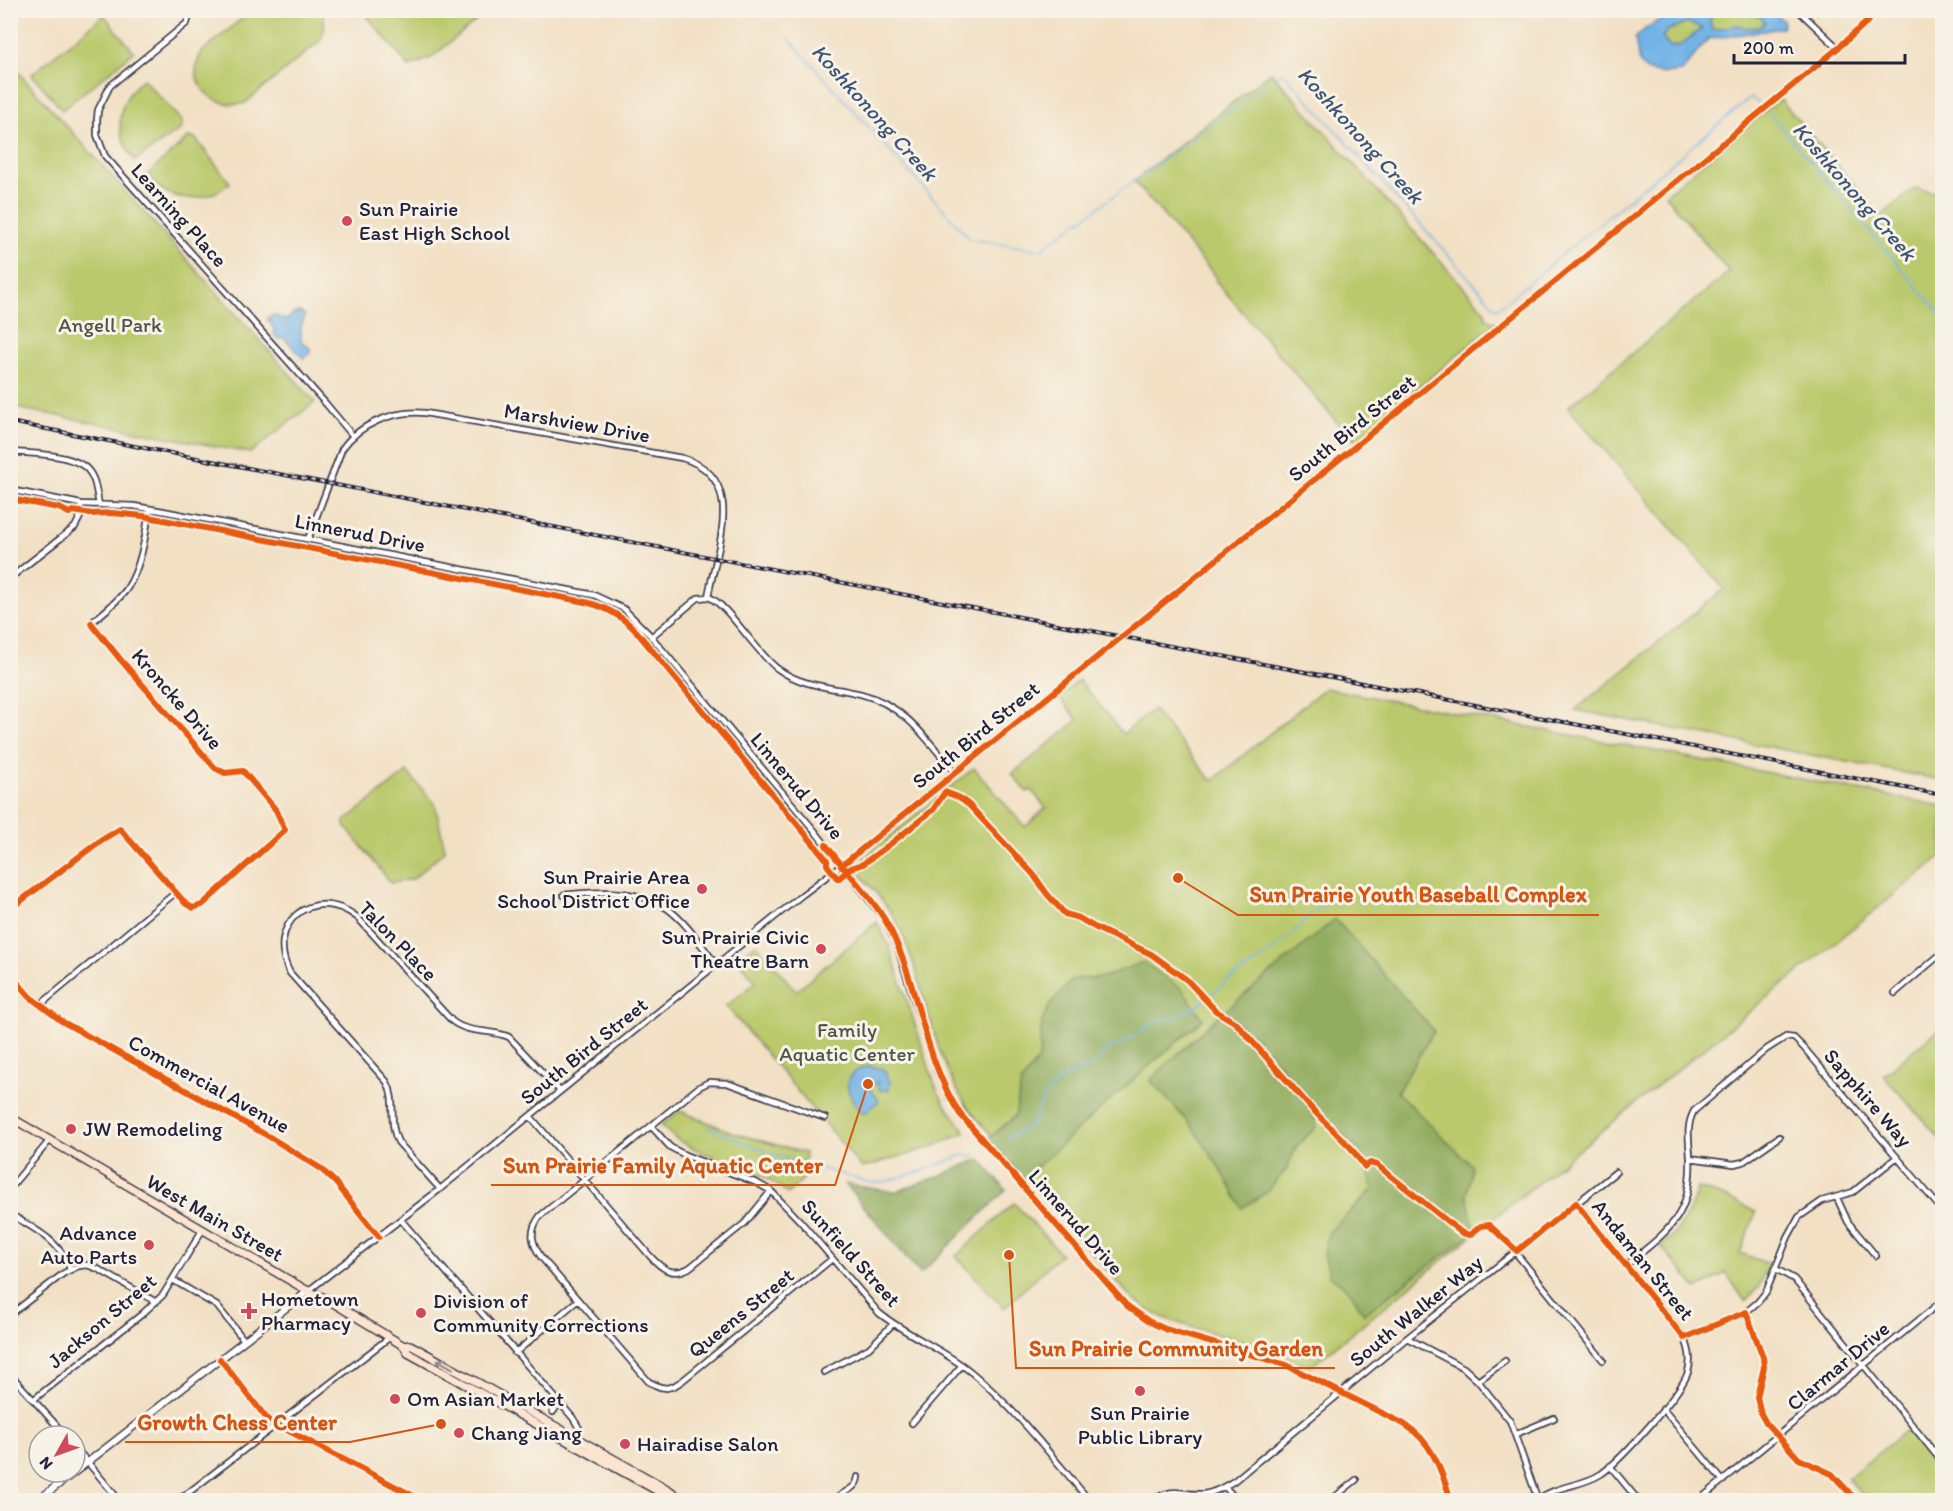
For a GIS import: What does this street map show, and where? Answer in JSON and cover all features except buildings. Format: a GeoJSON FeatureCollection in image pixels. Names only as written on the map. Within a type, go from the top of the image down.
{"type":"FeatureCollection","features":[{"type":"Feature","properties":{"kind":"main road","name":"West Main Street"},"geometry":{"type":"LineString","coordinates":[[10,1117],[308,1291],[325,1298],[404,1346],[408,1353],[667,1497],[681,1499]]}},
{"type":"Feature","properties":{"kind":"main road","name":"West Main Street"},"geometry":{"type":"LineString","coordinates":[[404,1346],[411,1346],[578,1438],[681,1499]]}},
{"type":"Feature","properties":{"kind":"street","name":"Learning Place"},"geometry":{"type":"LineString","coordinates":[[191,10],[187,23],[110,87],[98,110],[97,127],[100,144],[105,156],[149,207],[353,436]]}},
{"type":"Feature","properties":{"kind":"street"},"geometry":{"type":"LineString","coordinates":[[1798,10],[1838,48]]}},
{"type":"Feature","properties":{"kind":"street","name":"South Bird Street"},"geometry":{"type":"LineString","coordinates":[[308,1291],[440,1189],[841,866],[1344,456],[1838,48],[1880,10]]}},
{"type":"Feature","properties":{"kind":"street","name":"Marshview Drive"},"geometry":{"type":"LineString","coordinates":[[308,539],[342,449],[353,436],[383,419],[404,412],[425,413],[671,456],[696,463],[716,480],[724,503],[723,521],[708,597]]}},
{"type":"Feature","properties":{"kind":"street"},"geometry":{"type":"LineString","coordinates":[[10,452],[42,453],[66,459],[86,468],[95,481],[99,504]]}},
{"type":"Feature","properties":{"kind":"street","name":"Linnerud Drive"},"geometry":{"type":"LineString","coordinates":[[10,490],[81,504],[149,509],[594,595],[628,612],[814,830],[872,902],[891,932],[937,1071],[949,1097],[960,1114],[1126,1305],[1148,1321],[1165,1329],[1272,1360],[1395,1419],[1421,1437],[1431,1450],[1441,1468],[1450,1498]]}},
{"type":"Feature","properties":{"kind":"street"},"geometry":{"type":"LineString","coordinates":[[10,578],[75,527],[80,517],[81,504]]}},
{"type":"Feature","properties":{"kind":"street","name":"Kroncke Drive"},"geometry":{"type":"LineString","coordinates":[[10,909],[100,841],[120,829],[175,893],[193,908],[202,905],[282,834],[285,828],[278,818],[276,809],[243,771],[225,773],[215,768],[91,623],[122,595],[130,582],[138,564],[149,509]]}},
{"type":"Feature","properties":{"kind":"street"},"geometry":{"type":"LineString","coordinates":[[651,637],[698,598],[708,597],[720,604],[776,668],[807,684],[863,694],[890,706],[915,725],[954,773]]}},
{"type":"Feature","properties":{"kind":"street"},"geometry":{"type":"LineString","coordinates":[[564,895],[601,891],[650,900],[668,909],[717,965]]}},
{"type":"Feature","properties":{"kind":"street"},"geometry":{"type":"LineString","coordinates":[[40,1005],[175,893]]}},
{"type":"Feature","properties":{"kind":"street","name":"Talon Place"},"geometry":{"type":"LineString","coordinates":[[440,1189],[394,1135],[392,1094],[387,1082],[290,973],[282,953],[283,941],[286,930],[297,914],[309,907],[323,904],[334,904],[346,909],[357,917],[452,1021],[466,1028],[499,1033],[509,1037],[560,1092]]}},
{"type":"Feature","properties":{"kind":"street"},"geometry":{"type":"LineString","coordinates":[[1895,993],[1942,953]]}},
{"type":"Feature","properties":{"kind":"street","name":"Commercial Avenue"},"geometry":{"type":"LineString","coordinates":[[10,974],[40,1005],[63,1022],[314,1164],[335,1182],[379,1237]]}},
{"type":"Feature","properties":{"kind":"street","name":"Sapphire Way"},"geometry":{"type":"LineString","coordinates":[[1690,1158],[1689,1124],[1694,1111],[1778,1041],[1790,1037],[1804,1048],[1942,1209]]}},
{"type":"Feature","properties":{"kind":"street"},"geometry":{"type":"LineString","coordinates":[[515,1353],[578,1300],[541,1257],[532,1239],[533,1227],[540,1216],[699,1087],[717,1081],[825,1118]]}},
{"type":"Feature","properties":{"kind":"street"},"geometry":{"type":"LineString","coordinates":[[530,1116],[661,1268],[669,1272],[680,1272],[689,1268],[745,1222],[771,1191]]}},
{"type":"Feature","properties":{"kind":"street","name":"Sunfield Street"},"geometry":{"type":"LineString","coordinates":[[651,1126],[670,1147],[771,1191],[795,1215],[879,1313],[893,1324],[962,1365],[997,1395],[1089,1500]]}},
{"type":"Feature","properties":{"kind":"street"},"geometry":{"type":"LineString","coordinates":[[1626,1265],[1670,1228],[1681,1211],[1689,1186],[1690,1158],[1734,1164],[1743,1162],[1779,1137]]}},
{"type":"Feature","properties":{"kind":"street"},"geometry":{"type":"LineString","coordinates":[[10,1188],[50,1140]]}},
{"type":"Feature","properties":{"kind":"street"},"geometry":{"type":"LineString","coordinates":[[1407,1338],[1464,1368],[1479,1381],[1510,1421],[1538,1500],[1565,1486],[1587,1481],[1610,1466],[1646,1430],[1682,1386],[1688,1374],[1689,1352],[1684,1338],[1746,1312],[1761,1298],[1799,1217],[1816,1204],[1858,1189],[1897,1157]]}},
{"type":"Feature","properties":{"kind":"street","name":"South Walker Way"},"geometry":{"type":"LineString","coordinates":[[1152,1500],[1169,1492],[1203,1494],[1225,1487],[1407,1338],[1616,1172]]}},
{"type":"Feature","properties":{"kind":"street"},"geometry":{"type":"LineString","coordinates":[[1837,1198],[1848,1222],[1876,1256]]}},
{"type":"Feature","properties":{"kind":"street","name":"Andaman Street"},"geometry":{"type":"LineString","coordinates":[[1576,1203],[1684,1338]]}},
{"type":"Feature","properties":{"kind":"street"},"geometry":{"type":"LineString","coordinates":[[10,1214],[50,1238],[68,1261],[70,1269]]}},
{"type":"Feature","properties":{"kind":"street"},"geometry":{"type":"LineString","coordinates":[[401,1220],[578,1425],[578,1438]]}},
{"type":"Feature","properties":{"kind":"street","name":"Jackson Street"},"geometry":{"type":"LineString","coordinates":[[33,1400],[156,1302],[174,1280],[203,1229]]}},
{"type":"Feature","properties":{"kind":"street"},"geometry":{"type":"LineString","coordinates":[[1515,1252],[1603,1360]]}},
{"type":"Feature","properties":{"kind":"street","name":"Queens Street"},"geometry":{"type":"LineString","coordinates":[[578,1300],[643,1376],[656,1386],[667,1388],[682,1381],[832,1259]]}},
{"type":"Feature","properties":{"kind":"street"},"geometry":{"type":"LineString","coordinates":[[10,1315],[70,1269],[87,1265],[156,1302]]}},
{"type":"Feature","properties":{"kind":"street"},"geometry":{"type":"LineString","coordinates":[[1776,1269],[1794,1279],[1942,1462]]}},
{"type":"Feature","properties":{"kind":"street"},"geometry":{"type":"LineString","coordinates":[[174,1280],[218,1306],[244,1340]]}},
{"type":"Feature","properties":{"kind":"street"},"geometry":{"type":"LineString","coordinates":[[119,1500],[88,1461],[308,1291]]}},
{"type":"Feature","properties":{"kind":"street","name":"Clarmar Drive"},"geometry":{"type":"LineString","coordinates":[[1699,1500],[1779,1437],[1942,1301]]}},
{"type":"Feature","properties":{"kind":"street"},"geometry":{"type":"LineString","coordinates":[[1746,1312],[1760,1346],[1764,1367],[1757,1397],[1758,1406],[1766,1423],[1799,1459],[1832,1474],[1856,1500]]}},
{"type":"Feature","properties":{"kind":"street"},"geometry":{"type":"LineString","coordinates":[[824,1372],[870,1348],[893,1324]]}},
{"type":"Feature","properties":{"kind":"street"},"geometry":{"type":"LineString","coordinates":[[179,1500],[390,1337]]}},
{"type":"Feature","properties":{"kind":"street"},"geometry":{"type":"LineString","coordinates":[[220,1359],[262,1413],[277,1425],[421,1500]]}},
{"type":"Feature","properties":{"kind":"street"},"geometry":{"type":"LineString","coordinates":[[1479,1381],[1505,1361]]}},
{"type":"Feature","properties":{"kind":"street"},"geometry":{"type":"LineString","coordinates":[[912,1423],[962,1365]]}},
{"type":"Feature","properties":{"kind":"street"},"geometry":{"type":"LineString","coordinates":[[10,1374],[55,1424]]}},
{"type":"Feature","properties":{"kind":"street"},"geometry":{"type":"LineString","coordinates":[[553,1412],[559,1403]]}},
{"type":"Feature","properties":{"kind":"street"},"geometry":{"type":"LineString","coordinates":[[1663,1409],[1723,1481]]}},
{"type":"Feature","properties":{"kind":"street"},"geometry":{"type":"LineString","coordinates":[[1516,1434],[1554,1418]]}},
{"type":"Feature","properties":{"kind":"street"},"geometry":{"type":"LineString","coordinates":[[1610,1466],[1638,1500]]}},
{"type":"Feature","properties":{"kind":"street"},"geometry":{"type":"LineString","coordinates":[[836,1500],[844,1491],[853,1488],[858,1482],[858,1477]]}},
{"type":"Feature","properties":{"kind":"street"},"geometry":{"type":"LineString","coordinates":[[1331,1500],[1356,1480]]}},
{"type":"Feature","properties":{"kind":"street"},"geometry":{"type":"LineString","coordinates":[[38,1500],[59,1484]]}},
{"type":"Feature","properties":{"kind":"street"},"geometry":{"type":"LineString","coordinates":[[1225,1487],[1238,1500]]}},
{"type":"Feature","properties":{"kind":"street"},"geometry":{"type":"LineString","coordinates":[[392,1500],[398,1488]]}},
{"type":"Feature","properties":{"kind":"street"},"geometry":{"type":"LineString","coordinates":[[1436,1500],[1450,1498]]}},
{"type":"Feature","properties":{"kind":"green space"},"geometry":{"type":"Polygon","coordinates":[[[322,10],[325,27],[319,42],[245,103],[222,102],[212,98],[204,91],[196,72],[197,62],[203,51],[251,11],[322,10]]]}},
{"type":"Feature","properties":{"kind":"green space"},"geometry":{"type":"Polygon","coordinates":[[[363,11],[488,11],[432,57],[409,67],[363,11]]]}},
{"type":"Feature","properties":{"kind":"green space"},"geometry":{"type":"Polygon","coordinates":[[[1725,11],[1759,16],[1765,22],[1760,27],[1738,26],[1712,30],[1710,21],[1712,14],[1725,11]]]}},
{"type":"Feature","properties":{"kind":"green space"},"geometry":{"type":"Polygon","coordinates":[[[104,15],[134,52],[62,110],[32,74],[104,15]]]}},
{"type":"Feature","properties":{"kind":"green space"},"geometry":{"type":"Polygon","coordinates":[[[1688,23],[1704,28],[1679,46],[1669,47],[1662,37],[1668,30],[1688,23]]]}},
{"type":"Feature","properties":{"kind":"green space","name":"Angell Park"},"geometry":{"type":"Polygon","coordinates":[[[10,63],[315,402],[250,453],[11,407],[10,63]]]}},
{"type":"Feature","properties":{"kind":"green space"},"geometry":{"type":"Polygon","coordinates":[[[1271,72],[1485,311],[1486,318],[1496,323],[1355,440],[1351,435],[1349,436],[1215,280],[1217,278],[1134,181],[1271,72]]]}},
{"type":"Feature","properties":{"kind":"green space"},"geometry":{"type":"Polygon","coordinates":[[[143,79],[182,121],[182,128],[135,161],[123,139],[120,118],[127,98],[143,79]]]}},
{"type":"Feature","properties":{"kind":"green space"},"geometry":{"type":"Polygon","coordinates":[[[1780,99],[1881,216],[1915,188],[1942,194],[1942,780],[1575,710],[1724,589],[1568,407],[1729,272],[1665,195],[1780,99]]]}},
{"type":"Feature","properties":{"kind":"green space"},"geometry":{"type":"Polygon","coordinates":[[[189,137],[195,138],[230,183],[209,195],[197,198],[175,196],[155,184],[147,175],[189,137]]]}},
{"type":"Feature","properties":{"kind":"green space"},"geometry":{"type":"Polygon","coordinates":[[[1079,680],[1123,734],[1153,709],[1212,781],[1325,688],[1942,806],[1942,856],[1310,1367],[1262,1347],[1157,1315],[1128,1294],[973,1114],[959,1093],[939,1048],[909,952],[896,920],[853,866],[974,768],[1025,827],[1046,808],[1031,790],[1027,792],[1012,774],[1078,720],[1059,697],[1079,680]]]}},
{"type":"Feature","properties":{"kind":"green space"},"geometry":{"type":"Polygon","coordinates":[[[407,772],[435,804],[445,850],[413,879],[391,883],[345,826],[345,821],[407,772]]]}},
{"type":"Feature","properties":{"kind":"green space"},"geometry":{"type":"Polygon","coordinates":[[[1335,919],[1434,1031],[1397,1092],[1472,1166],[1467,1194],[1474,1232],[1364,1314],[1350,1291],[1329,1275],[1324,1253],[1329,1232],[1373,1189],[1362,1154],[1261,1044],[1225,1011],[1335,919]]]}},
{"type":"Feature","properties":{"kind":"green space","name":"Family Aquatic Center"},"geometry":{"type":"Polygon","coordinates":[[[877,922],[889,946],[935,1085],[944,1103],[966,1132],[935,1146],[862,1168],[726,1006],[756,982],[737,959],[756,944],[796,991],[877,922]]]}},
{"type":"Feature","properties":{"kind":"green space"},"geometry":{"type":"Polygon","coordinates":[[[1143,962],[1183,990],[1203,1019],[1024,1179],[988,1139],[1015,1116],[1021,1083],[1039,1058],[1042,1021],[1050,1005],[1073,979],[1104,977],[1143,962]]]}},
{"type":"Feature","properties":{"kind":"green space"},"geometry":{"type":"Polygon","coordinates":[[[1222,1013],[1243,1030],[1312,1109],[1316,1127],[1297,1146],[1286,1170],[1266,1193],[1242,1208],[1221,1170],[1190,1124],[1150,1080],[1222,1013]]]}},
{"type":"Feature","properties":{"kind":"green space"},"geometry":{"type":"Polygon","coordinates":[[[1942,1027],[1942,1141],[1883,1075],[1942,1027]]]}},
{"type":"Feature","properties":{"kind":"green space"},"geometry":{"type":"Polygon","coordinates":[[[680,1111],[734,1133],[805,1153],[803,1179],[788,1194],[757,1173],[688,1146],[673,1137],[661,1125],[680,1111]]]}},
{"type":"Feature","properties":{"kind":"green space"},"geometry":{"type":"Polygon","coordinates":[[[980,1159],[1006,1190],[920,1274],[845,1184],[895,1192],[980,1159]]]}},
{"type":"Feature","properties":{"kind":"green space"},"geometry":{"type":"Polygon","coordinates":[[[1697,1188],[1723,1196],[1756,1212],[1740,1253],[1769,1264],[1758,1288],[1745,1301],[1726,1273],[1697,1289],[1661,1246],[1684,1220],[1697,1188]]]}},
{"type":"Feature","properties":{"kind":"green space"},"geometry":{"type":"Polygon","coordinates":[[[1014,1203],[1061,1254],[1004,1308],[956,1256],[1014,1203]]]}},
{"type":"Feature","properties":{"kind":"green space"},"geometry":{"type":"Polygon","coordinates":[[[1906,1430],[1942,1474],[1942,1500],[1866,1500],[1848,1478],[1906,1430]]]}},
{"type":"Feature","properties":{"kind":"water"},"geometry":{"type":"Polygon","coordinates":[[[1683,11],[1725,11],[1769,11],[1784,21],[1782,28],[1708,39],[1681,72],[1653,72],[1643,67],[1638,58],[1635,39],[1651,25],[1683,11]],[[1725,11],[1712,14],[1710,21],[1712,30],[1738,25],[1746,28],[1760,27],[1765,22],[1759,16],[1725,11]],[[1688,23],[1668,30],[1662,37],[1669,47],[1679,46],[1703,28],[1688,23]]]}},
{"type":"Feature","properties":{"kind":"water"},"geometry":{"type":"Polygon","coordinates":[[[300,312],[305,315],[301,328],[301,341],[310,348],[310,353],[304,359],[284,338],[278,339],[267,318],[273,315],[286,320],[300,312]]]}},
{"type":"Feature","properties":{"kind":"water"},"geometry":{"type":"Polygon","coordinates":[[[869,1066],[883,1069],[890,1082],[889,1090],[879,1090],[878,1082],[870,1088],[879,1101],[863,1114],[849,1093],[848,1080],[852,1074],[869,1066]]]}},
{"type":"Feature","properties":{"kind":"waterway","name":"Koshkonong Creek"},"geometry":{"type":"LineString","coordinates":[[789,39],[970,239],[1040,250],[1283,72],[1497,309],[1751,97],[1759,104]]}},
{"type":"Feature","properties":{"kind":"waterway","name":"Koshkonong Creek"},"geometry":{"type":"LineString","coordinates":[[1769,113],[1942,316]]}},
{"type":"Feature","properties":{"kind":"waterway"},"geometry":{"type":"LineString","coordinates":[[1006,1139],[1032,1124],[1045,1096],[1057,1081],[1088,1067],[1101,1058],[1107,1049],[1124,1042],[1160,1019],[1176,1017],[1200,1004],[1227,981],[1260,960],[1295,932],[1308,916],[1332,900]]}},
{"type":"Feature","properties":{"kind":"waterway"},"geometry":{"type":"LineString","coordinates":[[707,1127],[776,1155],[871,1183],[884,1182],[922,1171],[963,1155],[977,1156]]}},
{"type":"Feature","properties":{"kind":"railway"},"geometry":{"type":"LineString","coordinates":[[10,422],[1942,795]]}},
{"type":"Feature","properties":{"kind":"cycle path"},"geometry":{"type":"LineString","coordinates":[[841,866],[1352,449],[1838,48],[1880,10]]}},
{"type":"Feature","properties":{"kind":"cycle path"},"geometry":{"type":"LineString","coordinates":[[10,499],[59,508],[69,513],[73,511],[143,516],[580,601],[604,608],[624,620],[636,631],[827,860],[827,865],[838,879],[851,868],[863,864],[933,810],[945,792],[958,797],[969,805],[1033,874],[1065,914],[1079,918],[1151,954],[1187,980],[1216,1011],[1236,1023],[1312,1109],[1351,1148],[1365,1167],[1370,1163],[1377,1165],[1462,1233],[1470,1235],[1481,1226],[1489,1225],[1517,1251],[1576,1203],[1684,1338],[1746,1312],[1763,1357],[1764,1367],[1757,1397],[1766,1423],[1799,1459],[1832,1474],[1856,1500]]}},
{"type":"Feature","properties":{"kind":"cycle path"},"geometry":{"type":"LineString","coordinates":[[10,909],[100,841],[120,829],[186,904],[193,908],[202,905],[285,830],[276,810],[243,771],[225,773],[215,768],[91,623]]}},
{"type":"Feature","properties":{"kind":"cycle path"},"geometry":{"type":"LineString","coordinates":[[826,845],[870,899],[892,933],[909,978],[938,1071],[960,1114],[1126,1305],[1148,1321],[1165,1329],[1286,1365],[1404,1424],[1414,1431],[1429,1448],[1451,1500]]}},
{"type":"Feature","properties":{"kind":"cycle path"},"geometry":{"type":"LineString","coordinates":[[10,974],[30,997],[63,1022],[268,1136],[320,1168],[335,1182],[379,1237]]}},
{"type":"Feature","properties":{"kind":"cycle path"},"geometry":{"type":"LineString","coordinates":[[220,1359],[268,1420],[421,1500]]}},
{"type":"Feature","properties":{"kind":"place","name":"Sun Prairie East High School"},"geometry":{"type":"Point","coordinates":[347,221]}},
{"type":"Feature","properties":{"kind":"place","name":"Sun Prairie Youth Baseball Complex"},"geometry":{"type":"Point","coordinates":[1178,878]}},
{"type":"Feature","properties":{"kind":"place","name":"Sun Prairie Area School District Office"},"geometry":{"type":"Point","coordinates":[702,889]}},
{"type":"Feature","properties":{"kind":"place","name":"Sun Prairie Civic Theatre Barn"},"geometry":{"type":"Point","coordinates":[821,949]}},
{"type":"Feature","properties":{"kind":"place","name":"Sun Prairie Family Aquatic Center"},"geometry":{"type":"Point","coordinates":[868,1084]}},
{"type":"Feature","properties":{"kind":"place","name":"JW Remodeling"},"geometry":{"type":"Point","coordinates":[71,1129]}},
{"type":"Feature","properties":{"kind":"place","name":"Advance Auto Parts"},"geometry":{"type":"Point","coordinates":[149,1245]}},
{"type":"Feature","properties":{"kind":"place","name":"Sun Prairie Community Garden"},"geometry":{"type":"Point","coordinates":[1009,1255]}},
{"type":"Feature","properties":{"kind":"place","name":"Hometown Pharmacy"},"geometry":{"type":"Point","coordinates":[249,1311]}},
{"type":"Feature","properties":{"kind":"place","name":"Division of Community Corrections"},"geometry":{"type":"Point","coordinates":[421,1313]}},
{"type":"Feature","properties":{"kind":"place","name":"Sun Prairie Public Library"},"geometry":{"type":"Point","coordinates":[1140,1391]}},
{"type":"Feature","properties":{"kind":"place","name":"Om Asian Market"},"geometry":{"type":"Point","coordinates":[395,1399]}},
{"type":"Feature","properties":{"kind":"place","name":"Growth Chess Center"},"geometry":{"type":"Point","coordinates":[441,1424]}},
{"type":"Feature","properties":{"kind":"place","name":"Chang Jiang"},"geometry":{"type":"Point","coordinates":[459,1433]}},
{"type":"Feature","properties":{"kind":"place","name":"Hairadise Salon"},"geometry":{"type":"Point","coordinates":[625,1444]}}]}
